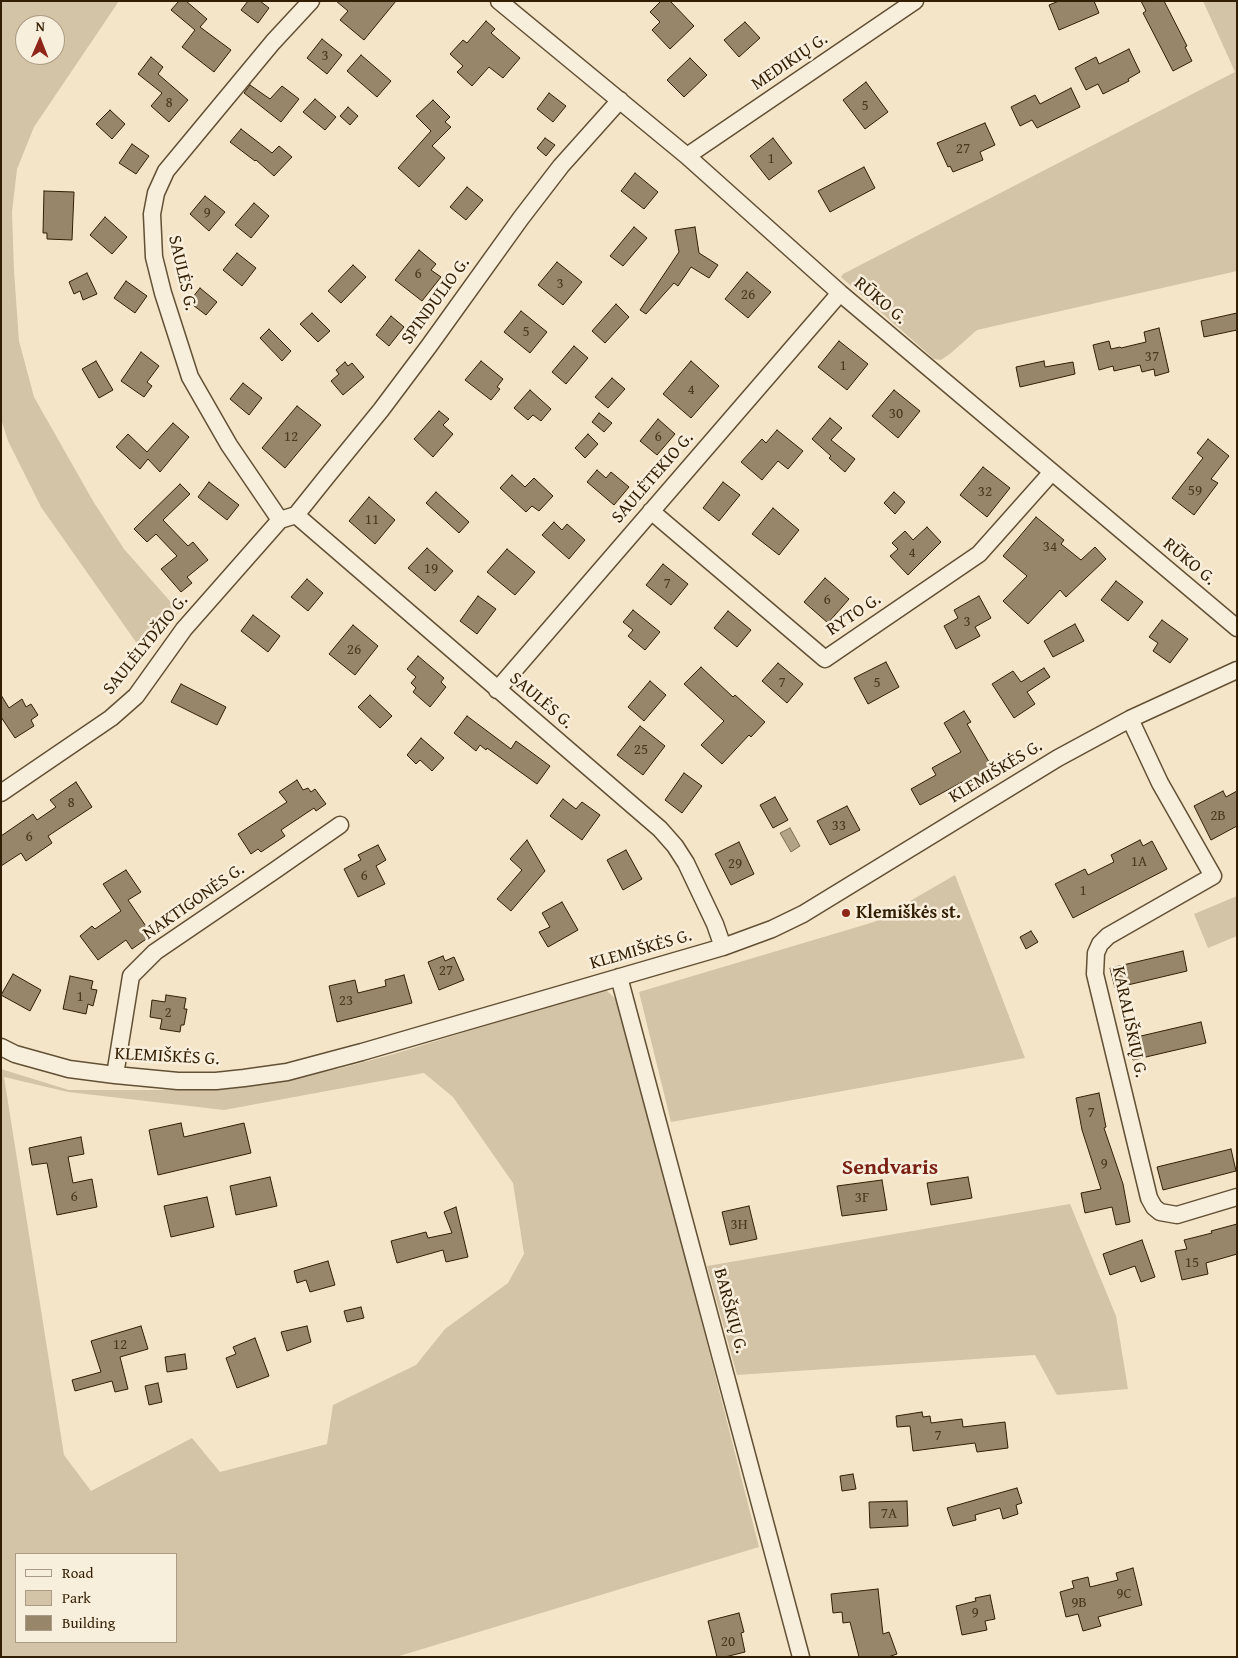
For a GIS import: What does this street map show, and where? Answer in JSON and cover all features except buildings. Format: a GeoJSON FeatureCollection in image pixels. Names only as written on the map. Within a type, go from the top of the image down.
{"type":"FeatureCollection","features":[{"type":"Feature","properties":{"kind":"street","name":"SAULĖS G."},"geometry":{"type":"LineString","coordinates":[[310,1],[273,42],[166,171],[156,193],[152,214],[154,257],[163,293],[190,377],[229,445],[288,517],[497,690],[660,829],[675,846],[703,897],[723,947]]}},
{"type":"Feature","properties":{"kind":"street","name":"RŪKO G."},"geometry":{"type":"LineString","coordinates":[[499,1],[687,156],[840,293],[1237,628]]}},
{"type":"Feature","properties":{"kind":"street","name":"MEDIKIŲ G."},"geometry":{"type":"LineString","coordinates":[[687,156],[915,1]]}},
{"type":"Feature","properties":{"kind":"street","name":"SPINDULIO G."},"geometry":{"type":"LineString","coordinates":[[288,517],[381,410],[521,218],[555,174],[620,100]]}},
{"type":"Feature","properties":{"kind":"street","name":"SAULĖTEKIO G."},"geometry":{"type":"LineString","coordinates":[[497,690],[840,293]]}},
{"type":"Feature","properties":{"kind":"street","name":"RYTO G."},"geometry":{"type":"LineString","coordinates":[[651,511],[825,659],[979,554],[1052,472]]}},
{"type":"Feature","properties":{"kind":"street","name":"SAULĖLYDŽIO G."},"geometry":{"type":"LineString","coordinates":[[1,793],[111,718],[136,696],[184,629],[288,517]]}},
{"type":"Feature","properties":{"kind":"street","name":"KLEMIŠKĖS G."},"geometry":{"type":"LineString","coordinates":[[1,1047],[16,1054],[69,1069],[178,1081],[216,1081],[287,1072],[723,947],[772,929],[803,914],[1058,758],[1130,719],[1237,670]]}},
{"type":"Feature","properties":{"kind":"street","name":"KARALIŠKIŲ G."},"geometry":{"type":"LineString","coordinates":[[1130,719],[1160,783],[1213,876],[1108,936],[1100,944],[1096,953],[1095,974],[1149,1198],[1154,1207],[1168,1215],[1177,1215],[1237,1197]]}},
{"type":"Feature","properties":{"kind":"street","name":"NAKTIGONĖS G."},"geometry":{"type":"LineString","coordinates":[[115,1075],[131,976],[155,952],[340,824]]}},
{"type":"Feature","properties":{"kind":"street","name":"BARŠKIŲ G."},"geometry":{"type":"LineString","coordinates":[[620,977],[801,1657]]}},
{"type":"Feature","properties":{"kind":"green space"},"geometry":{"type":"Polygon","coordinates":[[[1,1],[119,1],[34,127],[17,169],[12,212],[19,341],[34,397],[93,501],[124,549],[176,608],[138,645],[41,507],[8,441],[1,419],[1,1]]]}},
{"type":"Feature","properties":{"kind":"green space"},"geometry":{"type":"Polygon","coordinates":[[[1203,1],[1237,1],[1237,271],[977,330],[941,360],[934,359],[841,277],[843,274],[1235,72],[1203,1]]]}},
{"type":"Feature","properties":{"kind":"green space"},"geometry":{"type":"Polygon","coordinates":[[[955,875],[1025,1058],[671,1122],[639,992],[874,922],[955,875]]]}},
{"type":"Feature","properties":{"kind":"green space"},"geometry":{"type":"Polygon","coordinates":[[[1237,896],[1237,936],[1208,948],[1194,914],[1237,896]]]}},
{"type":"Feature","properties":{"kind":"green space"},"geometry":{"type":"Polygon","coordinates":[[[605,989],[620,1003],[759,1547],[396,1657],[1,1657],[1,1069],[69,1090],[208,1090],[271,1082],[338,1069],[394,1054],[605,989]],[[424,1073],[224,1110],[68,1092],[4,1077],[64,1455],[91,1491],[192,1438],[220,1472],[327,1444],[333,1405],[416,1365],[445,1329],[508,1283],[524,1254],[513,1183],[453,1097],[424,1073]]]}},
{"type":"Feature","properties":{"kind":"green space"},"geometry":{"type":"Polygon","coordinates":[[[1070,1204],[1116,1316],[1128,1389],[1057,1395],[1035,1355],[737,1375],[707,1266],[1070,1204]]]}},
{"type":"Feature","properties":{"kind":"shaded area"},"geometry":{"type":"Polygon","coordinates":[[[790,828],[800,846],[791,852],[780,833],[790,828]]]}},
{"type":"Feature","properties":{"kind":"place","name":"Klemiškės st."},"geometry":{"type":"Point","coordinates":[846,913]}},
{"type":"Feature","properties":{"kind":"district","name":"Sendvaris"},"geometry":{"type":"Point","coordinates":[890,1168]}}]}
